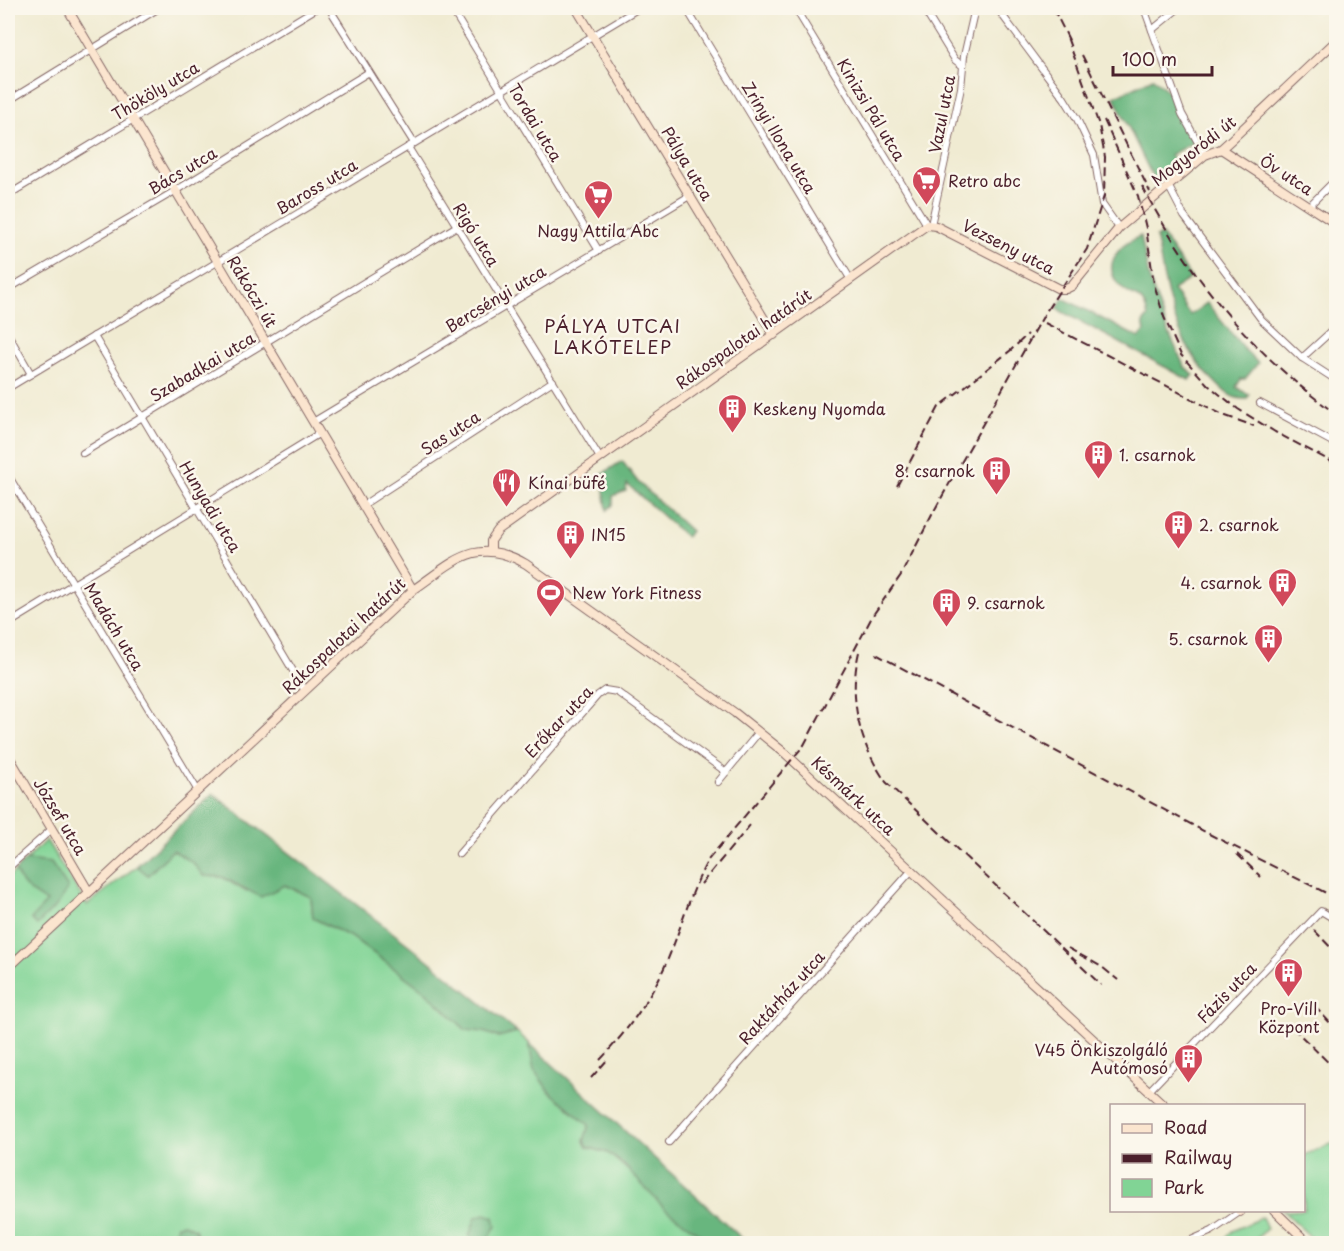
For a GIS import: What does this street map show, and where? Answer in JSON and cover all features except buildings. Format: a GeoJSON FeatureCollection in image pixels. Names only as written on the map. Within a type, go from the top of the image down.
{"type":"FeatureCollection","features":[{"type":"Feature","properties":{"kind":"street","name":"Rákóczi út"},"geometry":{"type":"LineString","coordinates":[[67,8],[413,590]]}},
{"type":"Feature","properties":{"kind":"street"},"geometry":{"type":"LineString","coordinates":[[8,101],[159,8]]}},
{"type":"Feature","properties":{"kind":"street","name":"Thököly utca"},"geometry":{"type":"LineString","coordinates":[[8,195],[317,8]]}},
{"type":"Feature","properties":{"kind":"street"},"geometry":{"type":"LineString","coordinates":[[329,8],[414,143]]}},
{"type":"Feature","properties":{"kind":"street","name":"Tordai utca"},"geometry":{"type":"LineString","coordinates":[[451,8],[599,251]]}},
{"type":"Feature","properties":{"kind":"street","name":"Pálya utca"},"geometry":{"type":"LineString","coordinates":[[576,8],[774,335]]}},
{"type":"Feature","properties":{"kind":"street","name":"Baross utca"},"geometry":{"type":"LineString","coordinates":[[8,388],[639,8]]}},
{"type":"Feature","properties":{"kind":"street","name":"Zrínyi Ilona utca"},"geometry":{"type":"LineString","coordinates":[[686,8],[851,280]]}},
{"type":"Feature","properties":{"kind":"street","name":"Kinizsi Pál utca"},"geometry":{"type":"LineString","coordinates":[[795,8],[929,225]]}},
{"type":"Feature","properties":{"kind":"street"},"geometry":{"type":"LineString","coordinates":[[923,8],[955,60],[963,66]]}},
{"type":"Feature","properties":{"kind":"street","name":"Vazul utca"},"geometry":{"type":"LineString","coordinates":[[929,225],[961,88],[963,66],[975,8]]}},
{"type":"Feature","properties":{"kind":"street"},"geometry":{"type":"LineString","coordinates":[[996,8],[1077,118],[1094,155],[1102,204],[1119,228]]}},
{"type":"Feature","properties":{"kind":"street"},"geometry":{"type":"LineString","coordinates":[[1144,8],[1182,114],[1205,155]]}},
{"type":"Feature","properties":{"kind":"street"},"geometry":{"type":"LineString","coordinates":[[1152,30],[1179,8]]}},
{"type":"Feature","properties":{"kind":"street","name":"Mogyoródi út"},"geometry":{"type":"LineString","coordinates":[[1072,286],[1119,228],[1205,155],[1221,149],[1336,41]]}},
{"type":"Feature","properties":{"kind":"street","name":"Bács utca"},"geometry":{"type":"LineString","coordinates":[[8,289],[369,72]]}},
{"type":"Feature","properties":{"kind":"street","name":"Rigó utca"},"geometry":{"type":"LineString","coordinates":[[408,147],[600,458]]}},
{"type":"Feature","properties":{"kind":"street","name":"Öv utca"},"geometry":{"type":"LineString","coordinates":[[1221,149],[1336,224]]}},
{"type":"Feature","properties":{"kind":"street"},"geometry":{"type":"LineString","coordinates":[[1309,206],[1336,179]]}},
{"type":"Feature","properties":{"kind":"street"},"geometry":{"type":"LineString","coordinates":[[1169,187],[1184,216],[1261,319],[1302,358],[1336,380]]}},
{"type":"Feature","properties":{"kind":"street","name":"Bercsényi utca"},"geometry":{"type":"LineString","coordinates":[[313,422],[691,195]]}},
{"type":"Feature","properties":{"kind":"street","name":"Rákospalotai határút"},"geometry":{"type":"LineString","coordinates":[[8,968],[413,590],[464,557],[474,552],[491,550],[491,542],[498,531],[751,349],[929,225]]}},
{"type":"Feature","properties":{"kind":"street","name":"Vezseny utca"},"geometry":{"type":"LineString","coordinates":[[929,225],[1059,289],[1066,290],[1072,286]]}},
{"type":"Feature","properties":{"kind":"street","name":"Szabadkai utca"},"geometry":{"type":"LineString","coordinates":[[83,453],[457,226]]}},
{"type":"Feature","properties":{"kind":"street"},"geometry":{"type":"LineString","coordinates":[[1302,358],[1336,327]]}},
{"type":"Feature","properties":{"kind":"street"},"geometry":{"type":"LineString","coordinates":[[8,334],[31,374]]}},
{"type":"Feature","properties":{"kind":"street","name":"Hunyadi utca"},"geometry":{"type":"LineString","coordinates":[[94,336],[305,691]]}},
{"type":"Feature","properties":{"kind":"street","name":"Sas utca"},"geometry":{"type":"LineString","coordinates":[[363,505],[553,381]]}},
{"type":"Feature","properties":{"kind":"street"},"geometry":{"type":"LineString","coordinates":[[1260,403],[1336,444]]}},
{"type":"Feature","properties":{"kind":"street"},"geometry":{"type":"LineString","coordinates":[[8,624],[320,433]]}},
{"type":"Feature","properties":{"kind":"street","name":"Madách utca"},"geometry":{"type":"LineString","coordinates":[[8,475],[198,791]]}},
{"type":"Feature","properties":{"kind":"street","name":"Késmárk utca"},"geometry":{"type":"LineString","coordinates":[[491,550],[502,552],[526,564],[759,732],[811,775],[1162,1104]]}},
{"type":"Feature","properties":{"kind":"street","name":"Erőkar utca"},"geometry":{"type":"LineString","coordinates":[[459,854],[598,695],[605,690],[617,693],[726,772]]}},
{"type":"Feature","properties":{"kind":"street"},"geometry":{"type":"LineString","coordinates":[[718,782],[759,732]]}},
{"type":"Feature","properties":{"kind":"street","name":"József utca"},"geometry":{"type":"LineString","coordinates":[[8,755],[89,892]]}},
{"type":"Feature","properties":{"kind":"street"},"geometry":{"type":"LineString","coordinates":[[8,868],[52,830]]}},
{"type":"Feature","properties":{"kind":"street","name":"Raktárház utca"},"geometry":{"type":"LineString","coordinates":[[669,1142],[912,870]]}},
{"type":"Feature","properties":{"kind":"street","name":"Fázis utca"},"geometry":{"type":"LineString","coordinates":[[1149,1090],[1321,911],[1336,920]]}},
{"type":"Feature","properties":{"kind":"street"},"geometry":{"type":"LineString","coordinates":[[1182,1244],[1212,1231],[1240,1212]]}},
{"type":"Feature","properties":{"kind":"street"},"geometry":{"type":"LineString","coordinates":[[1276,1212],[1309,1244]]}},
{"type":"Feature","properties":{"kind":"green space"},"geometry":{"type":"Polygon","coordinates":[[[1153,78],[1169,92],[1194,142],[1170,155],[1177,165],[1176,170],[1163,182],[1153,178],[1114,97],[1153,78]]]}},
{"type":"Feature","properties":{"kind":"green space"},"geometry":{"type":"Polygon","coordinates":[[[1162,235],[1191,278],[1173,290],[1190,315],[1207,303],[1258,363],[1236,387],[1249,395],[1247,399],[1233,397],[1222,389],[1196,361],[1182,337],[1172,311],[1162,272],[1156,237],[1162,235]]]}},
{"type":"Feature","properties":{"kind":"green space"},"geometry":{"type":"Polygon","coordinates":[[[1141,236],[1149,278],[1166,326],[1184,366],[1194,375],[1189,380],[1057,309],[1063,298],[1139,338],[1145,331],[1143,323],[1148,317],[1146,308],[1140,299],[1124,290],[1117,282],[1112,266],[1118,252],[1132,240],[1141,236]]]}},
{"type":"Feature","properties":{"kind":"green space"},"geometry":{"type":"Polygon","coordinates":[[[622,461],[638,482],[691,531],[686,537],[627,484],[626,491],[613,496],[613,505],[607,510],[603,483],[590,490],[587,484],[622,461]]]}},
{"type":"Feature","properties":{"kind":"green space"},"geometry":{"type":"Polygon","coordinates":[[[213,794],[423,956],[517,1032],[498,1037],[484,1032],[466,1030],[426,992],[353,938],[313,918],[311,897],[285,885],[261,897],[222,877],[204,876],[192,862],[173,850],[148,875],[137,866],[213,794]]]}},
{"type":"Feature","properties":{"kind":"green space"},"geometry":{"type":"Polygon","coordinates":[[[46,840],[87,905],[137,866],[148,875],[173,850],[192,862],[204,876],[222,877],[245,891],[284,885],[311,897],[313,918],[353,938],[426,992],[466,1030],[484,1032],[498,1037],[517,1032],[529,1043],[534,1070],[549,1091],[589,1125],[584,1141],[587,1147],[608,1153],[712,1243],[200,1244],[200,1240],[175,1232],[177,1243],[8,1244],[8,878],[46,840]]]}},
{"type":"Feature","properties":{"kind":"green space"},"geometry":{"type":"Polygon","coordinates":[[[26,860],[51,863],[68,888],[58,904],[37,925],[31,919],[47,902],[28,889],[15,871],[26,860]]]}},
{"type":"Feature","properties":{"kind":"green space"},"geometry":{"type":"Polygon","coordinates":[[[529,1043],[747,1243],[712,1243],[664,1208],[623,1164],[608,1153],[587,1147],[584,1141],[589,1125],[549,1091],[534,1070],[529,1043]]]}},
{"type":"Feature","properties":{"kind":"green space"},"geometry":{"type":"Polygon","coordinates":[[[1336,1142],[1336,1243],[1317,1243],[1284,1212],[1305,1212],[1305,1155],[1336,1142]]]}},
{"type":"Feature","properties":{"kind":"green space"},"geometry":{"type":"Polygon","coordinates":[[[485,1214],[494,1217],[496,1226],[489,1237],[478,1242],[469,1236],[476,1217],[485,1214]]]}},
{"type":"Feature","properties":{"kind":"green space"},"geometry":{"type":"Polygon","coordinates":[[[1262,1217],[1267,1228],[1253,1243],[1221,1243],[1232,1231],[1262,1217]]]}},
{"type":"Feature","properties":{"kind":"green space"},"geometry":{"type":"Polygon","coordinates":[[[184,1224],[195,1229],[200,1243],[177,1243],[175,1232],[177,1225],[184,1224]]]}},
{"type":"Feature","properties":{"kind":"railway"},"geometry":{"type":"LineString","coordinates":[[1053,8],[1071,44]]}},
{"type":"Feature","properties":{"kind":"railway"},"geometry":{"type":"LineString","coordinates":[[600,1060],[636,1017],[658,981],[695,886],[708,860],[804,745],[873,615],[901,575],[934,511],[1045,313],[1087,249],[1104,196],[1105,157],[1099,125],[1067,37]]}},
{"type":"Feature","properties":{"kind":"railway"},"geometry":{"type":"LineString","coordinates":[[1082,55],[1150,192]]}},
{"type":"Feature","properties":{"kind":"railway"},"geometry":{"type":"LineString","coordinates":[[1104,120],[1138,196],[1146,228],[1154,284],[1164,317],[1181,355],[1208,385],[1238,409],[1275,432],[1336,464]]}},
{"type":"Feature","properties":{"kind":"railway"},"geometry":{"type":"LineString","coordinates":[[1142,186],[1181,252],[1226,312],[1277,365],[1336,414]]}},
{"type":"Feature","properties":{"kind":"railway"},"geometry":{"type":"LineString","coordinates":[[1045,323],[1223,415],[1254,426]]}},
{"type":"Feature","properties":{"kind":"railway"},"geometry":{"type":"LineString","coordinates":[[897,486],[939,407],[1028,334]]}},
{"type":"Feature","properties":{"kind":"railway"},"geometry":{"type":"LineString","coordinates":[[859,652],[855,686],[858,720],[869,752],[886,782],[1101,985]]}},
{"type":"Feature","properties":{"kind":"railway"},"geometry":{"type":"LineString","coordinates":[[876,654],[1211,835],[1336,898]]}},
{"type":"Feature","properties":{"kind":"railway"},"geometry":{"type":"LineString","coordinates":[[701,884],[751,824]]}},
{"type":"Feature","properties":{"kind":"railway"},"geometry":{"type":"LineString","coordinates":[[1237,854],[1261,877]]}},
{"type":"Feature","properties":{"kind":"railway"},"geometry":{"type":"LineString","coordinates":[[1314,930],[1336,953]]}},
{"type":"Feature","properties":{"kind":"railway"},"geometry":{"type":"LineString","coordinates":[[1068,948],[1102,967],[1118,980]]}},
{"type":"Feature","properties":{"kind":"railway"},"geometry":{"type":"LineString","coordinates":[[1314,1006],[1336,1029]]}},
{"type":"Feature","properties":{"kind":"railway"},"geometry":{"type":"LineString","coordinates":[[1292,1027],[1336,1070]]}},
{"type":"Feature","properties":{"kind":"railway"},"geometry":{"type":"LineString","coordinates":[[591,1078],[609,1058]]}},
{"type":"Feature","properties":{"kind":"place","name":"Retro abc"},"geometry":{"type":"Point","coordinates":[927,206]}},
{"type":"Feature","properties":{"kind":"place","name":"Nagy Attila Abc"},"geometry":{"type":"Point","coordinates":[598,220]}},
{"type":"Feature","properties":{"kind":"place","name":"Keskeny Nyomda"},"geometry":{"type":"Point","coordinates":[732,434]}},
{"type":"Feature","properties":{"kind":"place","name":"1. csarnok"},"geometry":{"type":"Point","coordinates":[1098,480]}},
{"type":"Feature","properties":{"kind":"place","name":"8. csarnok"},"geometry":{"type":"Point","coordinates":[996,496]}},
{"type":"Feature","properties":{"kind":"place","name":"Kínai büfé"},"geometry":{"type":"Point","coordinates":[507,508]}},
{"type":"Feature","properties":{"kind":"place","name":"2. csarnok"},"geometry":{"type":"Point","coordinates":[1178,550]}},
{"type":"Feature","properties":{"kind":"place","name":"IN15"},"geometry":{"type":"Point","coordinates":[570,560]}},
{"type":"Feature","properties":{"kind":"place","name":"4. csarnok"},"geometry":{"type":"Point","coordinates":[1283,608]}},
{"type":"Feature","properties":{"kind":"place","name":"New York Fitness"},"geometry":{"type":"Point","coordinates":[551,618]}},
{"type":"Feature","properties":{"kind":"place","name":"9. csarnok"},"geometry":{"type":"Point","coordinates":[946,628]}},
{"type":"Feature","properties":{"kind":"place","name":"5. csarnok"},"geometry":{"type":"Point","coordinates":[1269,664]}},
{"type":"Feature","properties":{"kind":"place","name":"Pro-Vill Központ"},"geometry":{"type":"Point","coordinates":[1289,998]}},
{"type":"Feature","properties":{"kind":"place","name":"V45 Önkiszolgáló Autómosó"},"geometry":{"type":"Point","coordinates":[1189,1084]}},
{"type":"Feature","properties":{"kind":"district","name":"PÁLYA UTCAI LAKÓTELEP"},"geometry":{"type":"Point","coordinates":[613,335]}}]}
